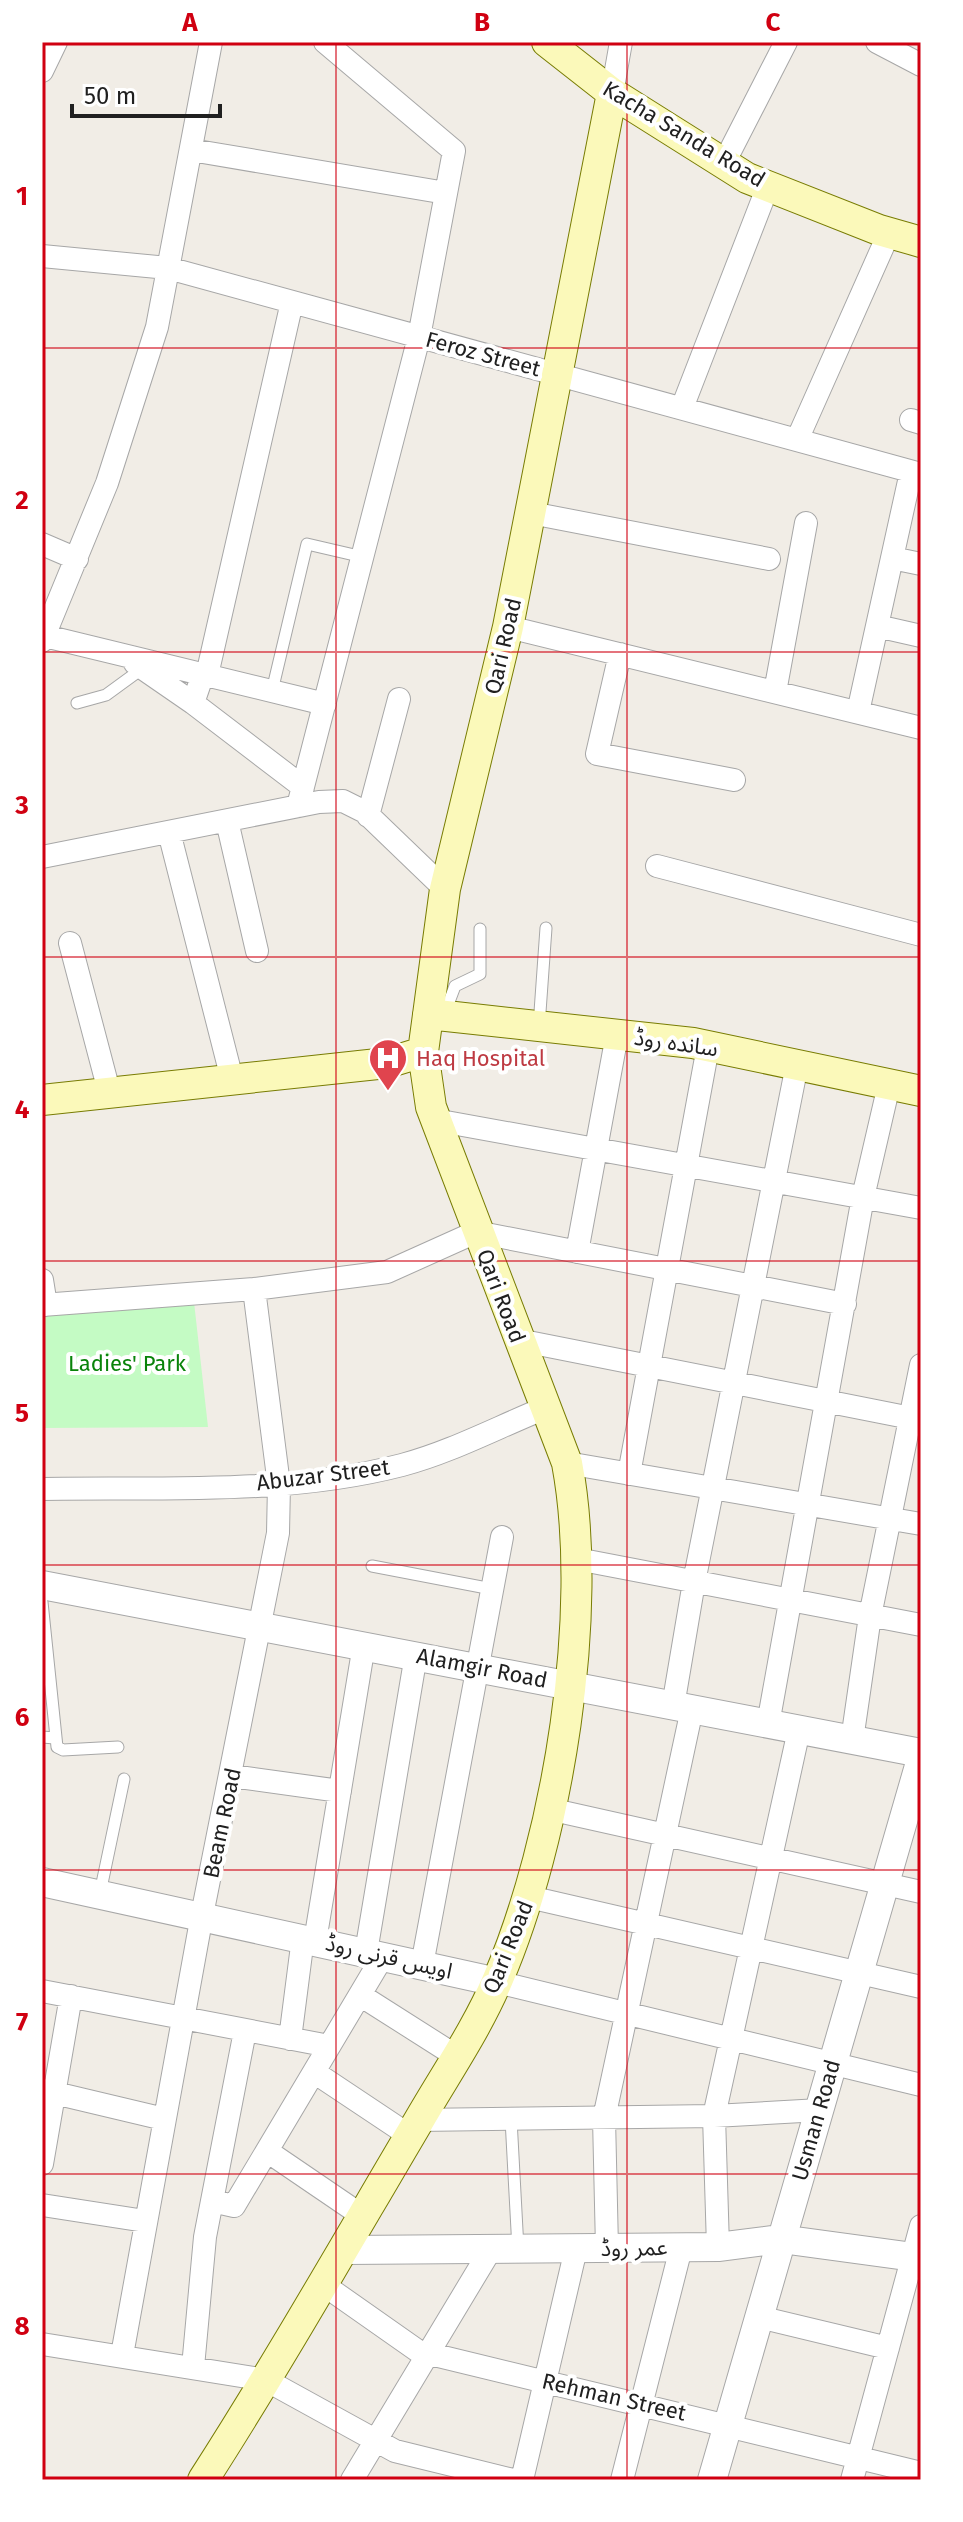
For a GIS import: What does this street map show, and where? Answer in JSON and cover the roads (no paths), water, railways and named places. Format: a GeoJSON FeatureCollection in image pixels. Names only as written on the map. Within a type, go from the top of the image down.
{"type":"FeatureCollection","features":[{"type":"Feature","properties":{"kind":"main road","name":"Kacha Sanda Road"},"geometry":{"type":"LineString","coordinates":[[547,42],[612,93],[725,161],[747,178],[889,233],[921,242]]}},
{"type":"Feature","properties":{"kind":"main road","name":"Qari Road"},"geometry":{"type":"LineString","coordinates":[[209,2478],[345,2250],[497,1982],[529,1897],[549,1809],[570,1686],[577,1559],[575,1506],[567,1463],[435,1120],[423,1052],[436,1015],[445,889],[508,627],[612,93]]}},
{"type":"Feature","properties":{"kind":"main road","name":"ساندہ روڈ"},"geometry":{"type":"LineString","coordinates":[[436,1015],[708,1047],[921,1091]]}},
{"type":"Feature","properties":{"kind":"main road"},"geometry":{"type":"LineString","coordinates":[[42,1100],[387,1063],[423,1052]]}},
{"type":"Feature","properties":{"kind":"street"},"geometry":{"type":"LineString","coordinates":[[211,42],[157,327],[107,483],[44,638],[325,704]]}},
{"type":"Feature","properties":{"kind":"street"},"geometry":{"type":"LineString","coordinates":[[301,796],[419,337],[454,151],[325,42]]}},
{"type":"Feature","properties":{"kind":"street","name":"Qari Road"},"geometry":{"type":"LineString","coordinates":[[612,93],[621,42]]}},
{"type":"Feature","properties":{"kind":"street"},"geometry":{"type":"LineString","coordinates":[[725,161],[786,42]]}},
{"type":"Feature","properties":{"kind":"street"},"geometry":{"type":"LineString","coordinates":[[877,42],[914,55]]}},
{"type":"Feature","properties":{"kind":"street"},"geometry":{"type":"LineString","coordinates":[[191,150],[446,193]]}},
{"type":"Feature","properties":{"kind":"street"},"geometry":{"type":"LineString","coordinates":[[682,408],[768,186]]}},
{"type":"Feature","properties":{"kind":"street"},"geometry":{"type":"LineString","coordinates":[[797,440],[889,233]]}},
{"type":"Feature","properties":{"kind":"street","name":"Feroz Street"},"geometry":{"type":"LineString","coordinates":[[42,256],[168,268],[916,473]]}},
{"type":"Feature","properties":{"kind":"street"},"geometry":{"type":"LineString","coordinates":[[193,703],[205,675],[292,302]]}},
{"type":"Feature","properties":{"kind":"street"},"geometry":{"type":"LineString","coordinates":[[858,712],[892,558],[916,473]]}},
{"type":"Feature","properties":{"kind":"street"},"geometry":{"type":"LineString","coordinates":[[531,513],[769,559]]}},
{"type":"Feature","properties":{"kind":"street"},"geometry":{"type":"LineString","coordinates":[[775,692],[806,523]]}},
{"type":"Feature","properties":{"kind":"street"},"geometry":{"type":"LineString","coordinates":[[42,544],[77,559]]}},
{"type":"Feature","properties":{"kind":"street"},"geometry":{"type":"LineString","coordinates":[[892,558],[921,564]]}},
{"type":"Feature","properties":{"kind":"street"},"geometry":{"type":"LineString","coordinates":[[877,626],[921,636]]}},
{"type":"Feature","properties":{"kind":"street"},"geometry":{"type":"LineString","coordinates":[[508,627],[921,728]]}},
{"type":"Feature","properties":{"kind":"street"},"geometry":{"type":"LineString","coordinates":[[620,654],[597,754],[734,780]]}},
{"type":"Feature","properties":{"kind":"street"},"geometry":{"type":"LineString","coordinates":[[124,655],[193,703],[301,796]]}},
{"type":"Feature","properties":{"kind":"street"},"geometry":{"type":"LineString","coordinates":[[368,816],[399,699]]}},
{"type":"Feature","properties":{"kind":"street"},"geometry":{"type":"LineString","coordinates":[[42,857],[227,821],[301,796],[343,801],[368,816],[445,889]]}},
{"type":"Feature","properties":{"kind":"street"},"geometry":{"type":"LineString","coordinates":[[227,821],[257,951]]}},
{"type":"Feature","properties":{"kind":"street"},"geometry":{"type":"LineString","coordinates":[[169,832],[232,1079]]}},
{"type":"Feature","properties":{"kind":"street"},"geometry":{"type":"LineString","coordinates":[[657,866],[921,935]]}},
{"type":"Feature","properties":{"kind":"street"},"geometry":{"type":"LineString","coordinates":[[70,943],[109,1091]]}},
{"type":"Feature","properties":{"kind":"street"},"geometry":{"type":"LineString","coordinates":[[577,1252],[617,1035]]}},
{"type":"Feature","properties":{"kind":"street"},"geometry":{"type":"LineString","coordinates":[[629,1474],[708,1047]]}},
{"type":"Feature","properties":{"kind":"street"},"geometry":{"type":"LineString","coordinates":[[607,2248],[604,2118],[665,1835],[683,1707],[694,1582],[715,1489],[797,1065]]}},
{"type":"Feature","properties":{"kind":"street"},"geometry":{"type":"LineString","coordinates":[[768,1724],[788,1600],[829,1402],[863,1197],[889,1085]]}},
{"type":"Feature","properties":{"kind":"street"},"geometry":{"type":"LineString","coordinates":[[435,1120],[921,1208]]}},
{"type":"Feature","properties":{"kind":"street"},"geometry":{"type":"LineString","coordinates":[[42,1280],[44,1305],[254,1289],[387,1272],[476,1232],[845,1304]]}},
{"type":"Feature","properties":{"kind":"street","name":"Beam Road"},"geometry":{"type":"LineString","coordinates":[[122,2355],[202,1915],[275,1562],[279,1485],[254,1289]]}},
{"type":"Feature","properties":{"kind":"street"},"geometry":{"type":"LineString","coordinates":[[518,1340],[916,1419]]}},
{"type":"Feature","properties":{"kind":"street"},"geometry":{"type":"LineString","coordinates":[[852,1740],[870,1616],[916,1419],[921,1365]]}},
{"type":"Feature","properties":{"kind":"street","name":"Abuzar Street"},"geometry":{"type":"LineString","coordinates":[[42,1489],[279,1485],[402,1465],[545,1408]]}},
{"type":"Feature","properties":{"kind":"street"},"geometry":{"type":"LineString","coordinates":[[567,1463],[921,1524]]}},
{"type":"Feature","properties":{"kind":"street"},"geometry":{"type":"LineString","coordinates":[[422,1965],[502,1537]]}},
{"type":"Feature","properties":{"kind":"street"},"geometry":{"type":"LineString","coordinates":[[577,1559],[921,1625]]}},
{"type":"Feature","properties":{"kind":"street","name":"Alamgir Road"},"geometry":{"type":"LineString","coordinates":[[42,1585],[921,1753]]}},
{"type":"Feature","properties":{"kind":"street"},"geometry":{"type":"LineString","coordinates":[[290,2039],[340,1791],[364,1645]]}},
{"type":"Feature","properties":{"kind":"street"},"geometry":{"type":"LineString","coordinates":[[212,2201],[234,2206],[360,1995],[375,1954],[416,1655]]}},
{"type":"Feature","properties":{"kind":"street"},"geometry":{"type":"LineString","coordinates":[[718,2247],[714,2116],[799,1730]]}},
{"type":"Feature","properties":{"kind":"street","name":"Usman Road"},"geometry":{"type":"LineString","coordinates":[[712,2480],[921,1759]]}},
{"type":"Feature","properties":{"kind":"street"},"geometry":{"type":"LineString","coordinates":[[232,1776],[340,1791]]}},
{"type":"Feature","properties":{"kind":"street"},"geometry":{"type":"LineString","coordinates":[[549,1809],[921,1892]]}},
{"type":"Feature","properties":{"kind":"street","name":"اویس قرنی روڈ"},"geometry":{"type":"LineString","coordinates":[[42,1882],[497,1982],[921,2085]]}},
{"type":"Feature","properties":{"kind":"street"},"geometry":{"type":"LineString","coordinates":[[529,1897],[921,1987]]}},
{"type":"Feature","properties":{"kind":"street"},"geometry":{"type":"LineString","coordinates":[[42,1991],[329,2046]]}},
{"type":"Feature","properties":{"kind":"street"},"geometry":{"type":"LineString","coordinates":[[360,1995],[456,2056]]}},
{"type":"Feature","properties":{"kind":"street"},"geometry":{"type":"LineString","coordinates":[[42,2164],[48,2091],[71,1996]]}},
{"type":"Feature","properties":{"kind":"street"},"geometry":{"type":"LineString","coordinates":[[193,2367],[205,2237],[245,2031]]}},
{"type":"Feature","properties":{"kind":"street"},"geometry":{"type":"LineString","coordinates":[[314,2072],[414,2128],[511,2119],[714,2116],[820,2110]]}},
{"type":"Feature","properties":{"kind":"street"},"geometry":{"type":"LineString","coordinates":[[48,2091],[164,2119]]}},
{"type":"Feature","properties":{"kind":"street"},"geometry":{"type":"LineString","coordinates":[[267,2151],[364,2217]]}},
{"type":"Feature","properties":{"kind":"street"},"geometry":{"type":"LineString","coordinates":[[42,2205],[145,2221]]}},
{"type":"Feature","properties":{"kind":"street"},"geometry":{"type":"LineString","coordinates":[[852,2480],[917,2257],[921,2226]]}},
{"type":"Feature","properties":{"kind":"street","name":"عمر روڈ"},"geometry":{"type":"LineString","coordinates":[[345,2250],[681,2248],[781,2239],[917,2257]]}},
{"type":"Feature","properties":{"kind":"street"},"geometry":{"type":"LineString","coordinates":[[622,2480],[681,2248]]}},
{"type":"Feature","properties":{"kind":"street"},"geometry":{"type":"LineString","coordinates":[[352,2480],[428,2353],[505,2249]]}},
{"type":"Feature","properties":{"kind":"street"},"geometry":{"type":"LineString","coordinates":[[522,2480],[576,2249]]}},
{"type":"Feature","properties":{"kind":"street","name":"Rehman Street"},"geometry":{"type":"LineString","coordinates":[[324,2285],[418,2351],[921,2473]]}},
{"type":"Feature","properties":{"kind":"street"},"geometry":{"type":"LineString","coordinates":[[759,2317],[888,2348]]}},
{"type":"Feature","properties":{"kind":"street"},"geometry":{"type":"LineString","coordinates":[[42,2344],[266,2380],[395,2451],[513,2480]]}},
{"type":"Feature","properties":{"kind":"lane"},"geometry":{"type":"LineString","coordinates":[[272,691],[307,544],[363,557]]}},
{"type":"Feature","properties":{"kind":"lane"},"geometry":{"type":"LineString","coordinates":[[77,703],[106,695],[143,668]]}},
{"type":"Feature","properties":{"kind":"lane"},"geometry":{"type":"LineString","coordinates":[[539,1026],[546,928]]}},
{"type":"Feature","properties":{"kind":"lane"},"geometry":{"type":"LineString","coordinates":[[436,1015],[455,986],[480,974],[480,929]]}},
{"type":"Feature","properties":{"kind":"lane"},"geometry":{"type":"LineString","coordinates":[[372,1566],[492,1589]]}},
{"type":"Feature","properties":{"kind":"lane"},"geometry":{"type":"LineString","coordinates":[[42,1602],[48,1738],[63,1750],[118,1747]]}},
{"type":"Feature","properties":{"kind":"lane"},"geometry":{"type":"LineString","coordinates":[[100,1893],[124,1779]]}},
{"type":"Feature","properties":{"kind":"lane"},"geometry":{"type":"LineString","coordinates":[[505,2249],[511,2119]]}},
{"type":"Feature","properties":{"kind":"place","name":"Haq Hospital"},"geometry":{"type":"Point","coordinates":[388,1092]}},
{"type":"Feature","properties":{"kind":"park label","name":"Ladies' Park"},"geometry":{"type":"Point","coordinates":[127,1363]}}]}
